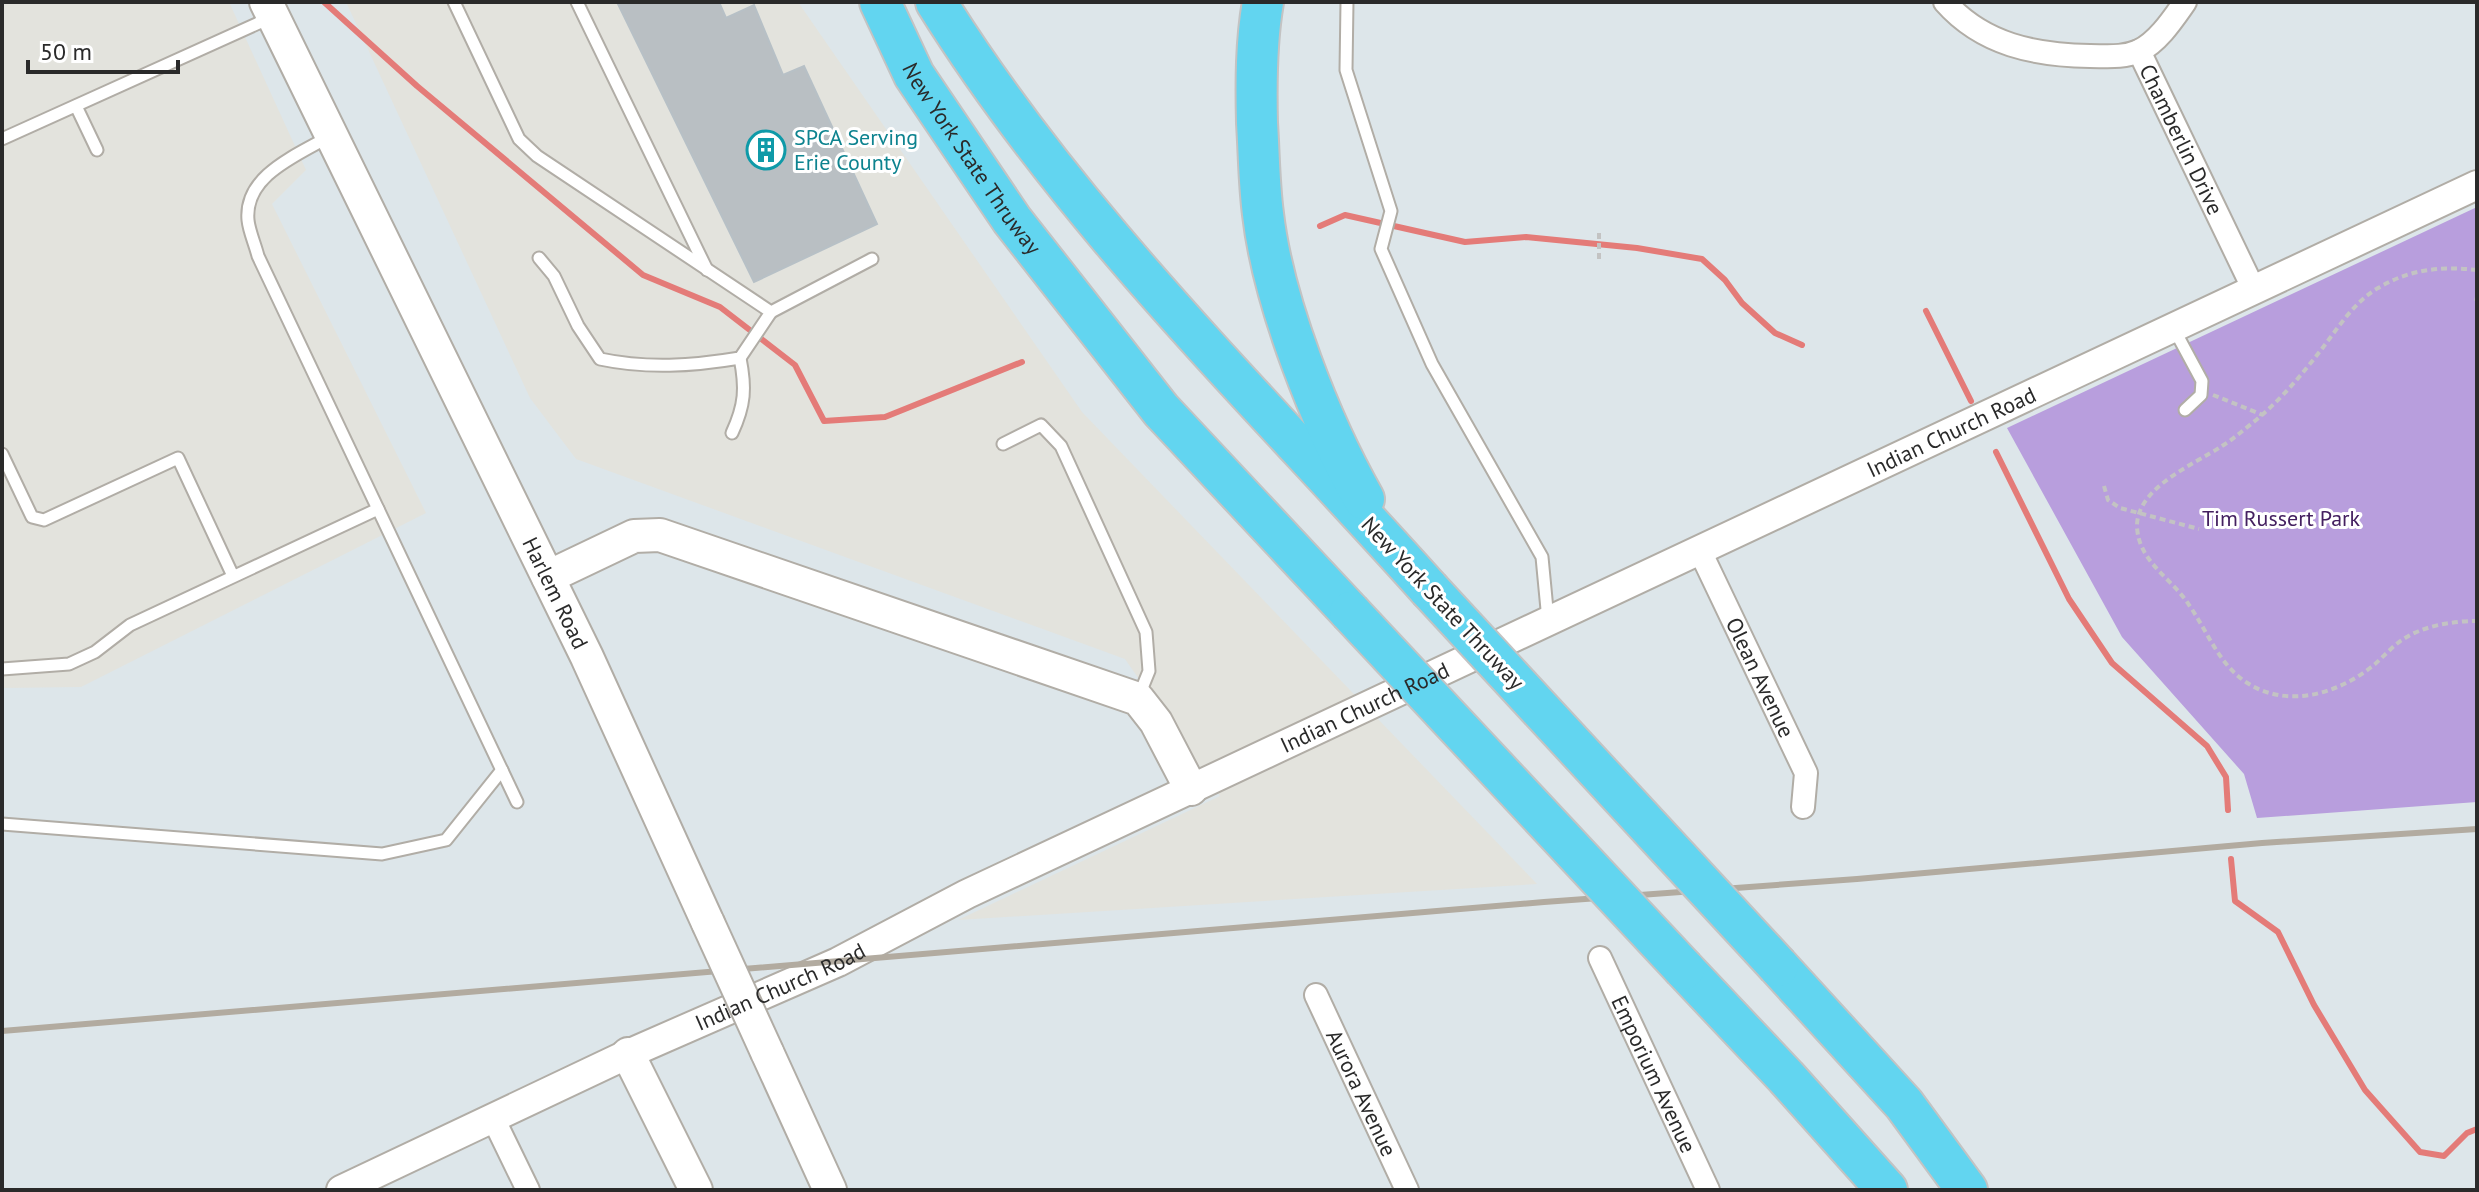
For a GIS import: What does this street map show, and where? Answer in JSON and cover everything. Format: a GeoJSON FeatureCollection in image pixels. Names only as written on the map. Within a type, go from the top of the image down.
{"type":"FeatureCollection","features":[{"type":"Feature","properties":{"kind":"highway"},"geometry":{"type":"LineString","coordinates":[[851,2],[914,75]]}},
{"type":"Feature","properties":{"kind":"highway","name":"New York State Thruway"},"geometry":{"type":"LineString","coordinates":[[880,2],[914,75],[1012,220],[1161,410],[1887,1190]]}},
{"type":"Feature","properties":{"kind":"highway","name":"New York State Thruway"},"geometry":{"type":"LineString","coordinates":[[936,2],[1040,151],[1118,247],[1262,409],[1904,1104],[1967,1190]]}},
{"type":"Feature","properties":{"kind":"highway"},"geometry":{"type":"LineString","coordinates":[[1263,2],[1256,77],[1258,143],[1263,216],[1275,280],[1332,434],[1389,545]]}},
{"type":"Feature","properties":{"kind":"main road","name":"Harlem Road"},"geometry":{"type":"LineString","coordinates":[[269,9],[548,577],[830,1190]]}},
{"type":"Feature","properties":{"kind":"main road"},"geometry":{"type":"LineString","coordinates":[[548,577],[634,536],[660,535],[1138,699],[1156,722],[1191,789]]}},
{"type":"Feature","properties":{"kind":"main road"},"geometry":{"type":"LineString","coordinates":[[628,1054],[696,1190]]}},
{"type":"Feature","properties":{"kind":"street"},"geometry":{"type":"LineString","coordinates":[[1945,2],[1977,32],[2038,53],[2119,57],[2139,51]]}},
{"type":"Feature","properties":{"kind":"street","name":"Chamberlin Drive"},"geometry":{"type":"LineString","coordinates":[[2185,2],[2151,44],[2139,51],[2254,290]]}},
{"type":"Feature","properties":{"kind":"street","name":"Indian Church Road"},"geometry":{"type":"LineString","coordinates":[[341,1190],[628,1054],[838,962],[967,894],[2477,185]]}},
{"type":"Feature","properties":{"kind":"street","name":"Olean Avenue"},"geometry":{"type":"LineString","coordinates":[[1700,551],[1806,773],[1803,807]]}},
{"type":"Feature","properties":{"kind":"street","name":"Emporium Avenue"},"geometry":{"type":"LineString","coordinates":[[1600,958],[1708,1190]]}},
{"type":"Feature","properties":{"kind":"street","name":"Aurora Avenue"},"geometry":{"type":"LineString","coordinates":[[1316,995],[1407,1190]]}},
{"type":"Feature","properties":{"kind":"street"},"geometry":{"type":"LineString","coordinates":[[493,1118],[528,1190]]}},
{"type":"Feature","properties":{"kind":"lane"},"geometry":{"type":"LineString","coordinates":[[454,2],[519,139],[537,156],[771,312]]}},
{"type":"Feature","properties":{"kind":"lane"},"geometry":{"type":"LineString","coordinates":[[577,2],[707,270]]}},
{"type":"Feature","properties":{"kind":"lane"},"geometry":{"type":"LineString","coordinates":[[1347,2],[1346,70],[1391,211],[1381,249],[1432,364],[1542,557],[1548,620]]}},
{"type":"Feature","properties":{"kind":"lane"},"geometry":{"type":"LineString","coordinates":[[2,139],[76,106],[269,9]]}},
{"type":"Feature","properties":{"kind":"lane"},"geometry":{"type":"LineString","coordinates":[[76,106],[97,150]]}},
{"type":"Feature","properties":{"kind":"lane"},"geometry":{"type":"LineString","coordinates":[[331,135],[273,170],[253,189],[248,218],[258,256],[517,802]]}},
{"type":"Feature","properties":{"kind":"lane"},"geometry":{"type":"LineString","coordinates":[[539,258],[554,276],[578,326],[600,359],[633,366],[697,365],[740,358]]}},
{"type":"Feature","properties":{"kind":"lane"},"geometry":{"type":"LineString","coordinates":[[732,433],[742,411],[745,382],[740,358],[771,312],[872,259]]}},
{"type":"Feature","properties":{"kind":"lane"},"geometry":{"type":"LineString","coordinates":[[2173,328],[2202,381],[2201,395],[2185,410]]}},
{"type":"Feature","properties":{"kind":"lane"},"geometry":{"type":"LineString","coordinates":[[1003,444],[1041,425],[1061,446],[1146,632],[1149,671],[1138,699]]}},
{"type":"Feature","properties":{"kind":"lane"},"geometry":{"type":"LineString","coordinates":[[2,454],[32,517],[44,520],[178,458],[233,576]]}},
{"type":"Feature","properties":{"kind":"lane"},"geometry":{"type":"LineString","coordinates":[[2,669],[69,664],[95,652],[130,625],[378,509]]}},
{"type":"Feature","properties":{"kind":"lane"},"geometry":{"type":"LineString","coordinates":[[2,824],[382,854],[446,840],[502,770]]}},
{"type":"Feature","properties":{"kind":"path"},"geometry":{"type":"LineString","coordinates":[[1599,233],[1599,259]]}},
{"type":"Feature","properties":{"kind":"path"},"geometry":{"type":"LineString","coordinates":[[2477,270],[2444,267],[2403,274],[2374,290],[2346,316],[2287,393],[2263,415],[2224,445],[2172,475],[2155,490],[2140,513],[2137,525],[2141,543],[2152,566],[2189,604],[2211,644],[2231,669],[2263,691],[2297,698],[2329,692],[2369,669],[2400,641],[2423,629],[2477,621]]}},
{"type":"Feature","properties":{"kind":"path"},"geometry":{"type":"LineString","coordinates":[[2201,395],[2219,396],[2263,415]]}},
{"type":"Feature","properties":{"kind":"path"},"geometry":{"type":"LineString","coordinates":[[2104,486],[2108,500],[2120,508],[2199,529]]}},
{"type":"Feature","properties":{"kind":"shaded area"},"geometry":{"type":"Polygon","coordinates":[[[2,2],[229,2],[306,170],[272,204],[426,513],[81,687],[2,688],[2,2]]]}},
{"type":"Feature","properties":{"kind":"shaded area"},"geometry":{"type":"Polygon","coordinates":[[[346,2],[798,2],[1082,412],[1537,884],[958,920],[1220,796],[1125,659],[576,459],[530,398],[346,2]]]}},
{"type":"Feature","properties":{"kind":"green space","name":"Tim Russert Park"},"geometry":{"type":"Polygon","coordinates":[[[2477,207],[2477,802],[2257,818],[2244,774],[2122,637],[2007,428],[2477,207]]]}},
{"type":"Feature","properties":{"kind":"building","name":"SPCA Serving Erie County"},"geometry":{"type":"Polygon","coordinates":[[[617,2],[719,2],[726,18],[754,5],[783,75],[804,66],[877,224],[754,282],[617,2]]]}},
{"type":"Feature","properties":{"kind":"waterway"},"geometry":{"type":"LineString","coordinates":[[324,2],[417,86],[643,275],[720,307],[795,365],[824,421],[885,417],[1022,362]]}},
{"type":"Feature","properties":{"kind":"waterway"},"geometry":{"type":"LineString","coordinates":[[1320,226],[1345,215],[1465,242],[1526,237],[1637,248],[1702,259],[1725,280],[1742,303],[1775,333],[1802,345]]}},
{"type":"Feature","properties":{"kind":"waterway"},"geometry":{"type":"LineString","coordinates":[[1926,311],[1971,401]]}},
{"type":"Feature","properties":{"kind":"waterway"},"geometry":{"type":"LineString","coordinates":[[1996,452],[2069,599],[2112,663],[2207,746],[2226,777],[2228,810]]}},
{"type":"Feature","properties":{"kind":"waterway"},"geometry":{"type":"LineString","coordinates":[[2231,859],[2235,901],[2278,932],[2314,1005],[2365,1090],[2420,1152],[2444,1156],[2467,1133],[2477,1129]]}},
{"type":"Feature","properties":{"kind":"railway"},"geometry":{"type":"LineString","coordinates":[[2,1031],[2262,843],[2477,829]]}},
{"type":"Feature","properties":{"kind":"place","name":"SPCA Serving Erie County"},"geometry":{"type":"Point","coordinates":[766,150]}}]}
